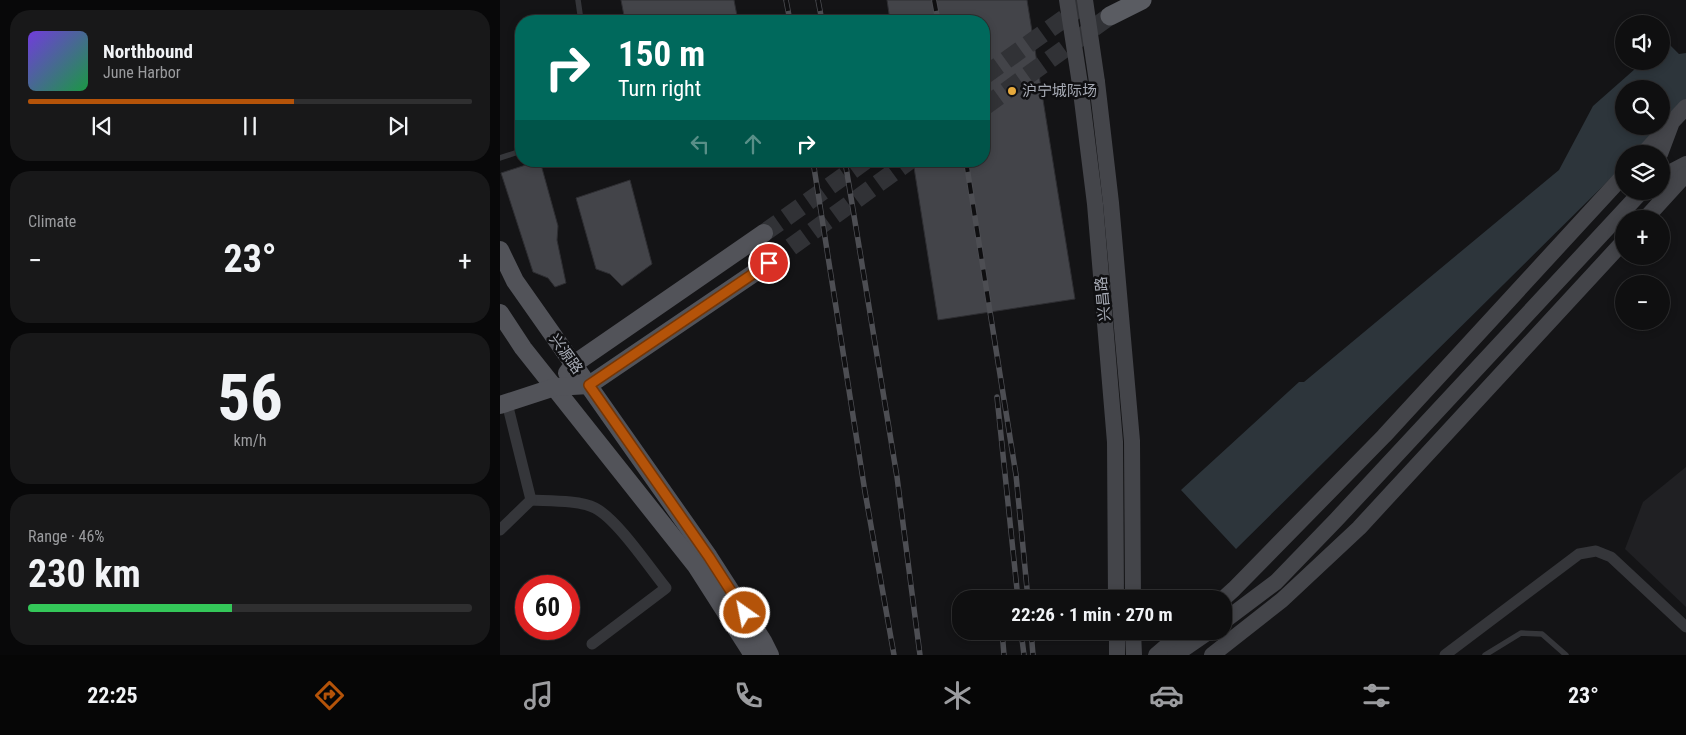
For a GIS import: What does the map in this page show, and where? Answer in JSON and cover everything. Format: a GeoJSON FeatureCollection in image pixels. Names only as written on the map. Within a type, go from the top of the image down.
{"type":"FeatureCollection","features":[{"type":"Feature","properties":{"kind":"highway"},"geometry":{"type":"LineString","coordinates":[[1132,0],[1110,16],[1142,0]]}},
{"type":"Feature","properties":{"kind":"main road","name":"兴昌路"},"geometry":{"type":"LineString","coordinates":[[1067,0],[1095,204],[1115,442],[1116,590]]}},
{"type":"Feature","properties":{"kind":"main road","name":"兴昌路"},"geometry":{"type":"LineString","coordinates":[[1085,0],[1112,202],[1132,441],[1133,590]]}},
{"type":"Feature","properties":{"kind":"main road"},"geometry":{"type":"LineString","coordinates":[[1651,145],[1686,107]]}},
{"type":"Feature","properties":{"kind":"main road"},"geometry":{"type":"LineString","coordinates":[[1663,145],[1672,122]]}},
{"type":"Feature","properties":{"kind":"main road"},"geometry":{"type":"LineString","coordinates":[[1670,173],[1686,164]]}},
{"type":"Feature","properties":{"kind":"main road"},"geometry":{"type":"LineString","coordinates":[[1653,210],[1686,174]]}},
{"type":"Feature","properties":{"kind":"main road"},"geometry":{"type":"LineString","coordinates":[[1232,591],[1384,436],[1615,185]]}},
{"type":"Feature","properties":{"kind":"main road"},"geometry":{"type":"LineString","coordinates":[[1232,615],[1276,582],[1330,527],[1634,200]]}},
{"type":"Feature","properties":{"kind":"main road"},"geometry":{"type":"LineString","coordinates":[[556,387],[574,364],[764,233]]}},
{"type":"Feature","properties":{"kind":"main road","name":"兴源路"},"geometry":{"type":"LineString","coordinates":[[500,250],[515,281],[709,557],[770,655]]}},
{"type":"Feature","properties":{"kind":"main road"},"geometry":{"type":"LineString","coordinates":[[1212,655],[1282,600],[1359,528],[1615,251]]}},
{"type":"Feature","properties":{"kind":"main road"},"geometry":{"type":"LineString","coordinates":[[503,404],[556,387],[589,385],[769,263]]}},
{"type":"Feature","properties":{"kind":"main road","name":"兴源路"},"geometry":{"type":"LineString","coordinates":[[500,313],[523,348],[556,387],[696,566],[753,655]]}},
{"type":"Feature","properties":{"kind":"main road"},"geometry":{"type":"LineString","coordinates":[[1117,640],[1117,655]]}},
{"type":"Feature","properties":{"kind":"main road"},"geometry":{"type":"LineString","coordinates":[[1133,640],[1134,655]]}},
{"type":"Feature","properties":{"kind":"main road"},"geometry":{"type":"LineString","coordinates":[[1156,655],[1174,640]]}},
{"type":"Feature","properties":{"kind":"main road"},"geometry":{"type":"LineString","coordinates":[[1175,655],[1197,640]]}},
{"type":"Feature","properties":{"kind":"street"},"geometry":{"type":"LineString","coordinates":[[503,404],[531,500]]}},
{"type":"Feature","properties":{"kind":"street"},"geometry":{"type":"LineString","coordinates":[[500,530],[531,500],[566,501],[595,507],[615,523],[666,588],[592,644]]}},
{"type":"Feature","properties":{"kind":"street"},"geometry":{"type":"LineString","coordinates":[[1445,655],[1579,554],[1596,552],[1611,557],[1686,627]]}},
{"type":"Feature","properties":{"kind":"lane"},"geometry":{"type":"LineString","coordinates":[[578,0],[580,15]]}},
{"type":"Feature","properties":{"kind":"lane"},"geometry":{"type":"LineString","coordinates":[[500,158],[515,154]]}},
{"type":"Feature","properties":{"kind":"lane"},"geometry":{"type":"LineString","coordinates":[[1485,655],[1521,634],[1542,634],[1566,655]]}},
{"type":"Feature","properties":{"kind":"shaded area"},"geometry":{"type":"Polygon","coordinates":[[[1670,45],[1679,54],[1686,53],[1686,111],[1670,120],[1670,80],[1622,80],[1634,70],[1670,70],[1670,45]]]}},
{"type":"Feature","properties":{"kind":"shaded area"},"geometry":{"type":"Polygon","coordinates":[[[1615,87],[1615,135],[1652,135],[1642,145],[1615,145],[1615,173],[1236,549],[1181,490],[1299,382],[1304,382],[1559,170],[1593,106],[1615,87]]]}},
{"type":"Feature","properties":{"kind":"shaded area"},"geometry":{"type":"Polygon","coordinates":[[[1686,467],[1686,607],[1625,549],[1643,502],[1686,467]]]}},
{"type":"Feature","properties":{"kind":"building"},"geometry":{"type":"Polygon","coordinates":[[[621,0],[734,0],[737,15],[624,15],[621,0]]]}},
{"type":"Feature","properties":{"kind":"building","name":"沪宁城际场"},"geometry":{"type":"Polygon","coordinates":[[[887,0],[1027,0],[1075,299],[938,320],[914,167],[990,167],[990,15],[889,15],[887,0]]]}},
{"type":"Feature","properties":{"kind":"building"},"geometry":{"type":"Polygon","coordinates":[[[520,167],[542,167],[558,226],[557,240],[566,283],[555,287],[548,278],[533,272],[501,173],[520,167]]]}},
{"type":"Feature","properties":{"kind":"building"},"geometry":{"type":"Polygon","coordinates":[[[630,180],[652,264],[622,286],[610,274],[596,269],[576,198],[630,180]]]}},
{"type":"Feature","properties":{"kind":"tunnel"},"geometry":{"type":"LineString","coordinates":[[990,72],[1090,0]]}},
{"type":"Feature","properties":{"kind":"tunnel"},"geometry":{"type":"LineString","coordinates":[[990,103],[1110,16]]}},
{"type":"Feature","properties":{"kind":"tunnel"},"geometry":{"type":"LineString","coordinates":[[764,233],[857,167]]}},
{"type":"Feature","properties":{"kind":"tunnel"},"geometry":{"type":"LineString","coordinates":[[769,263],[901,167]]}},
{"type":"Feature","properties":{"kind":"railway"},"geometry":{"type":"LineString","coordinates":[[786,0],[789,15]]}},
{"type":"Feature","properties":{"kind":"railway"},"geometry":{"type":"LineString","coordinates":[[818,0],[821,15]]}},
{"type":"Feature","properties":{"kind":"railway"},"geometry":{"type":"LineString","coordinates":[[934,0],[937,15]]}},
{"type":"Feature","properties":{"kind":"railway"},"geometry":{"type":"LineString","coordinates":[[814,167],[865,492],[894,655]]}},
{"type":"Feature","properties":{"kind":"railway"},"geometry":{"type":"LineString","coordinates":[[846,167],[897,477],[920,655]]}},
{"type":"Feature","properties":{"kind":"railway"},"geometry":{"type":"LineString","coordinates":[[967,167],[1016,475],[1027,590]]}},
{"type":"Feature","properties":{"kind":"railway"},"geometry":{"type":"LineString","coordinates":[[997,397],[1017,590]]}},
{"type":"Feature","properties":{"kind":"railway"},"geometry":{"type":"LineString","coordinates":[[1003,640],[1004,655]]}},
{"type":"Feature","properties":{"kind":"railway"},"geometry":{"type":"LineString","coordinates":[[1022,640],[1024,655]]}},
{"type":"Feature","properties":{"kind":"railway"},"geometry":{"type":"LineString","coordinates":[[1032,640],[1033,655]]}},
{"type":"Feature","properties":{"kind":"place","name":"沪宁城际场"},"geometry":{"type":"Point","coordinates":[1012,91]}},
{"type":"Feature","properties":{"kind":"route"},"geometry":{"type":"LineString","coordinates":[[745,613],[709,557],[589,385],[769,263]]}}]}
